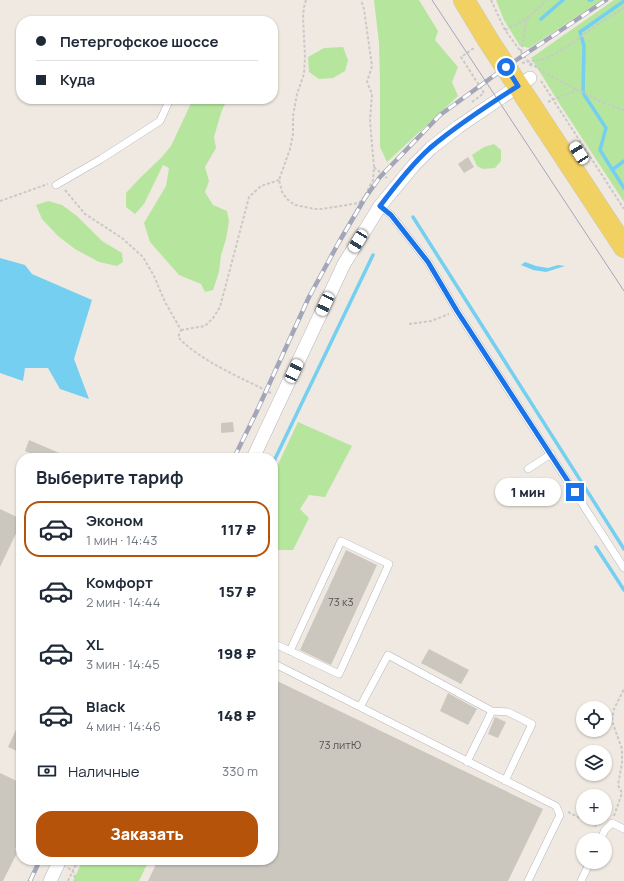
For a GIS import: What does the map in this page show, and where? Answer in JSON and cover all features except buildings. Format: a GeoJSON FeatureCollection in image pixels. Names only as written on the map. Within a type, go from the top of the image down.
{"type":"FeatureCollection","features":[{"type":"Feature","properties":{"kind":"main road"},"geometry":{"type":"LineString","coordinates":[[464,0],[488,40],[527,70],[624,247]]}},
{"type":"Feature","properties":{"kind":"main road"},"geometry":{"type":"LineString","coordinates":[[479,0],[527,70],[624,221]]}},
{"type":"Feature","properties":{"kind":"street"},"geometry":{"type":"LineString","coordinates":[[255,453],[344,264],[380,206],[414,165],[431,148],[527,70]]}},
{"type":"Feature","properties":{"kind":"street"},"geometry":{"type":"LineString","coordinates":[[50,881],[58,865]]}},
{"type":"Feature","properties":{"kind":"lane"},"geometry":{"type":"LineString","coordinates":[[56,185],[101,159],[160,121],[168,104]]}},
{"type":"Feature","properties":{"kind":"lane"},"geometry":{"type":"LineString","coordinates":[[380,206],[391,215],[428,262],[457,311],[624,568]]}},
{"type":"Feature","properties":{"kind":"lane"},"geometry":{"type":"LineString","coordinates":[[528,469],[551,454]]}},
{"type":"Feature","properties":{"kind":"lane"},"geometry":{"type":"LineString","coordinates":[[278,645],[290,651],[339,674],[389,564],[341,541],[290,651]]}},
{"type":"Feature","properties":{"kind":"lane"},"geometry":{"type":"LineString","coordinates":[[360,707],[388,655],[492,710],[508,712],[532,724],[505,781]]}},
{"type":"Feature","properties":{"kind":"lane"},"geometry":{"type":"LineString","coordinates":[[278,666],[556,806],[560,815],[528,881]]}},
{"type":"Feature","properties":{"kind":"lane"},"geometry":{"type":"LineString","coordinates":[[467,762],[492,710]]}},
{"type":"Feature","properties":{"kind":"lane"},"geometry":{"type":"LineString","coordinates":[[612,823],[624,829]]}},
{"type":"Feature","properties":{"kind":"lane"},"geometry":{"type":"LineString","coordinates":[[604,833],[610,825]]}},
{"type":"Feature","properties":{"kind":"lane"},"geometry":{"type":"LineString","coordinates":[[581,881],[587,869]]}},
{"type":"Feature","properties":{"kind":"path"},"geometry":{"type":"LineString","coordinates":[[306,0],[303,17],[306,57],[304,74],[297,94],[290,149],[279,180],[282,192],[287,199],[295,205],[322,209],[359,203],[364,197],[372,180],[374,167],[371,133],[372,94],[368,82],[372,66],[364,9],[361,0]]}},
{"type":"Feature","properties":{"kind":"path"},"geometry":{"type":"LineString","coordinates":[[491,0],[505,30],[527,70],[552,100],[624,209]]}},
{"type":"Feature","properties":{"kind":"path"},"geometry":{"type":"LineString","coordinates":[[505,30],[527,18],[547,0]]}},
{"type":"Feature","properties":{"kind":"path"},"geometry":{"type":"LineString","coordinates":[[527,70],[536,61],[549,57],[582,37],[596,25],[624,7]]}},
{"type":"Feature","properties":{"kind":"path"},"geometry":{"type":"LineString","coordinates":[[527,18],[527,70]]}},
{"type":"Feature","properties":{"kind":"path"},"geometry":{"type":"LineString","coordinates":[[477,47],[461,57],[484,93]]}},
{"type":"Feature","properties":{"kind":"path"},"geometry":{"type":"LineString","coordinates":[[527,70],[552,77],[604,103],[624,110]]}},
{"type":"Feature","properties":{"kind":"path"},"geometry":{"type":"LineString","coordinates":[[552,100],[578,90]]}},
{"type":"Feature","properties":{"kind":"path"},"geometry":{"type":"LineString","coordinates":[[374,167],[397,185]]}},
{"type":"Feature","properties":{"kind":"path"},"geometry":{"type":"LineString","coordinates":[[181,330],[205,326],[213,318],[220,307],[249,197],[261,186],[279,180]]}},
{"type":"Feature","properties":{"kind":"path"},"geometry":{"type":"LineString","coordinates":[[0,201],[44,185],[52,184],[60,186],[70,195],[85,214],[122,238],[143,257],[154,276],[165,302],[181,330]]}},
{"type":"Feature","properties":{"kind":"path"},"geometry":{"type":"LineString","coordinates":[[409,324],[431,321],[457,311]]}},
{"type":"Feature","properties":{"kind":"path"},"geometry":{"type":"LineString","coordinates":[[181,330],[178,337],[184,344],[201,356],[282,398]]}},
{"type":"Feature","properties":{"kind":"path"},"geometry":{"type":"LineString","coordinates":[[612,823],[622,793],[618,785],[622,763],[622,748],[612,721],[614,709],[624,689]]}},
{"type":"Feature","properties":{"kind":"path"},"geometry":{"type":"LineString","coordinates":[[556,806],[605,830]]}},
{"type":"Feature","properties":{"kind":"path"},"geometry":{"type":"LineString","coordinates":[[68,881],[76,865]]}},
{"type":"Feature","properties":{"kind":"path"},"geometry":{"type":"LineString","coordinates":[[73,871],[76,881]]}},
{"type":"Feature","properties":{"kind":"green space"},"geometry":{"type":"Polygon","coordinates":[[[374,0],[419,0],[438,31],[435,40],[458,67],[452,82],[458,96],[387,162],[380,147],[379,43],[374,0]]]}},
{"type":"Feature","properties":{"kind":"green space"},"geometry":{"type":"Polygon","coordinates":[[[496,0],[602,0],[529,48],[520,46],[504,20],[496,0]]]}},
{"type":"Feature","properties":{"kind":"green space"},"geometry":{"type":"Polygon","coordinates":[[[614,0],[624,0],[624,202],[531,58],[614,0]]]}},
{"type":"Feature","properties":{"kind":"green space"},"geometry":{"type":"Polygon","coordinates":[[[343,47],[348,60],[345,71],[333,78],[319,79],[309,72],[308,57],[324,48],[343,47]]]}},
{"type":"Feature","properties":{"kind":"green space"},"geometry":{"type":"Polygon","coordinates":[[[191,104],[225,104],[214,137],[216,148],[205,167],[209,181],[205,192],[213,205],[227,211],[229,221],[226,239],[221,255],[219,272],[213,290],[205,292],[201,284],[179,275],[150,242],[144,223],[166,186],[169,168],[163,165],[144,204],[135,214],[126,207],[126,193],[171,146],[191,104]]]}},
{"type":"Feature","properties":{"kind":"green space"},"geometry":{"type":"Polygon","coordinates":[[[494,144],[501,150],[501,161],[495,168],[483,169],[477,166],[472,155],[484,147],[494,144]]]}},
{"type":"Feature","properties":{"kind":"green space"},"geometry":{"type":"Polygon","coordinates":[[[48,201],[62,205],[77,216],[102,241],[122,253],[123,262],[117,266],[99,262],[75,249],[58,236],[42,219],[36,205],[48,201]]]}},
{"type":"Feature","properties":{"kind":"green space"},"geometry":{"type":"Polygon","coordinates":[[[298,422],[352,446],[325,497],[309,495],[300,509],[309,518],[293,550],[278,550],[278,464],[298,422]]]}},
{"type":"Feature","properties":{"kind":"green space"},"geometry":{"type":"Polygon","coordinates":[[[81,865],[147,865],[139,881],[73,881],[81,865]]]}},
{"type":"Feature","properties":{"kind":"water"},"geometry":{"type":"Polygon","coordinates":[[[0,258],[25,265],[32,274],[92,300],[74,359],[89,399],[60,389],[48,368],[25,368],[23,381],[0,373],[0,258]]]}},
{"type":"Feature","properties":{"kind":"water"},"geometry":{"type":"Polygon","coordinates":[[[525,262],[548,268],[558,265],[565,266],[546,272],[533,270],[521,265],[525,262]]]}},
{"type":"Feature","properties":{"kind":"waterway"},"geometry":{"type":"LineString","coordinates":[[541,19],[563,0]]}},
{"type":"Feature","properties":{"kind":"waterway"},"geometry":{"type":"LineString","coordinates":[[624,1],[580,32],[584,46],[583,92],[606,128],[600,150],[624,188]]}},
{"type":"Feature","properties":{"kind":"waterway"},"geometry":{"type":"LineString","coordinates":[[612,170],[624,161]]}},
{"type":"Feature","properties":{"kind":"waterway"},"geometry":{"type":"LineString","coordinates":[[413,217],[624,549]]}},
{"type":"Feature","properties":{"kind":"waterway"},"geometry":{"type":"LineString","coordinates":[[278,453],[373,255]]}},
{"type":"Feature","properties":{"kind":"waterway"},"geometry":{"type":"LineString","coordinates":[[596,547],[624,590]]}},
{"type":"Feature","properties":{"kind":"tram line"},"geometry":{"type":"LineString","coordinates":[[432,0],[624,291]]}},
{"type":"Feature","properties":{"kind":"railway"},"geometry":{"type":"LineString","coordinates":[[236,453],[309,297],[365,198],[380,177],[440,115],[506,67],[606,0]]}},
{"type":"Feature","properties":{"kind":"railway"},"geometry":{"type":"LineString","coordinates":[[30,881],[38,865]]}},
{"type":"Feature","properties":{"kind":"route"},"geometry":{"type":"LineString","coordinates":[[506,67],[518,86],[458,126],[431,148],[414,165],[380,206],[391,215],[428,262],[457,311],[575,492]]}}]}
